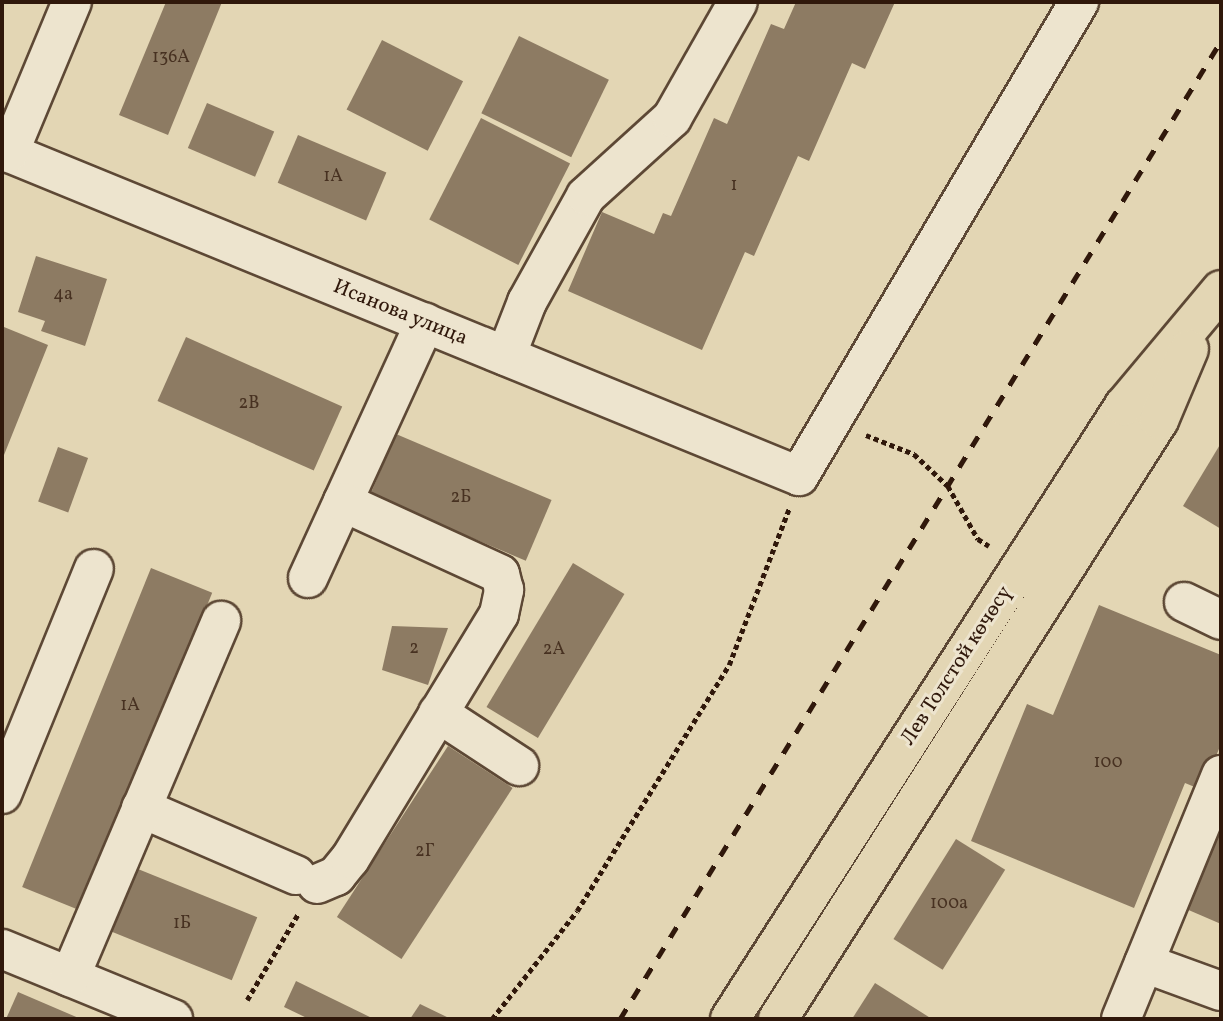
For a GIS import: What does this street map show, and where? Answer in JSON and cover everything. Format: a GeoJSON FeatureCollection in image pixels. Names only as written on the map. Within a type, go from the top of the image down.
{"type":"FeatureCollection","features":[{"type":"Feature","properties":{"kind":"main road","name":"Лев Толстой көчөсү"},"geometry":{"type":"LineString","coordinates":[[730,1019],[1124,407],[1199,324],[1221,290]]}},
{"type":"Feature","properties":{"kind":"main road","name":"Лев Толстой көчөсү"},"geometry":{"type":"LineString","coordinates":[[778,1019],[1159,420],[1199,324]]}},
{"type":"Feature","properties":{"kind":"street"},"geometry":{"type":"LineString","coordinates":[[5,151],[72,2]]}},
{"type":"Feature","properties":{"kind":"street"},"geometry":{"type":"LineString","coordinates":[[506,356],[527,302],[586,196],[672,118],[738,2]]}},
{"type":"Feature","properties":{"kind":"street"},"geometry":{"type":"LineString","coordinates":[[799,475],[1079,2]]}},
{"type":"Feature","properties":{"kind":"street","name":"Исанова улица"},"geometry":{"type":"LineString","coordinates":[[5,151],[799,475]]}},
{"type":"Feature","properties":{"kind":"street"},"geometry":{"type":"LineString","coordinates":[[308,578],[425,323]]}},
{"type":"Feature","properties":{"kind":"street"},"geometry":{"type":"LineString","coordinates":[[141,808],[306,879],[336,876],[350,859],[499,614],[505,590],[500,574],[343,502]]}},
{"type":"Feature","properties":{"kind":"street"},"geometry":{"type":"LineString","coordinates":[[2,794],[94,569]]}},
{"type":"Feature","properties":{"kind":"street"},"geometry":{"type":"LineString","coordinates":[[1184,602],[1221,620]]}},
{"type":"Feature","properties":{"kind":"street"},"geometry":{"type":"LineString","coordinates":[[70,977],[221,621]]}},
{"type":"Feature","properties":{"kind":"street"},"geometry":{"type":"LineString","coordinates":[[438,713],[519,766]]}},
{"type":"Feature","properties":{"kind":"street"},"geometry":{"type":"LineString","coordinates":[[1121,1019],[1221,775]]}},
{"type":"Feature","properties":{"kind":"street"},"geometry":{"type":"LineString","coordinates":[[2,948],[173,1019]]}},
{"type":"Feature","properties":{"kind":"street"},"geometry":{"type":"LineString","coordinates":[[1144,963],[1221,991]]}},
{"type":"Feature","properties":{"kind":"path"},"geometry":{"type":"LineString","coordinates":[[850,429],[914,454]]}},
{"type":"Feature","properties":{"kind":"path"},"geometry":{"type":"LineString","coordinates":[[492,1019],[577,911],[729,665],[799,475]]}},
{"type":"Feature","properties":{"kind":"path"},"geometry":{"type":"LineString","coordinates":[[247,1000],[306,879]]}},
{"type":"Feature","properties":{"kind":"building"},"geometry":{"type":"Polygon","coordinates":[[[166,2],[222,2],[168,135],[119,115],[166,2]]]}},
{"type":"Feature","properties":{"kind":"building"},"geometry":{"type":"Polygon","coordinates":[[[796,2],[895,2],[865,69],[852,63],[809,161],[798,156],[754,256],[745,252],[702,350],[568,291],[602,212],[654,234],[663,213],[671,216],[714,118],[727,124],[771,24],[784,29],[796,2]]]}},
{"type":"Feature","properties":{"kind":"building"},"geometry":{"type":"Polygon","coordinates":[[[519,36],[609,80],[571,157],[481,113],[519,36]]]}},
{"type":"Feature","properties":{"kind":"building"},"geometry":{"type":"Polygon","coordinates":[[[382,40],[463,81],[428,151],[347,109],[382,40]]]}},
{"type":"Feature","properties":{"kind":"building"},"geometry":{"type":"Polygon","coordinates":[[[207,103],[274,132],[255,177],[188,148],[207,103]]]}},
{"type":"Feature","properties":{"kind":"building"},"geometry":{"type":"Polygon","coordinates":[[[481,118],[570,163],[518,265],[429,220],[481,118]]]}},
{"type":"Feature","properties":{"kind":"building"},"geometry":{"type":"Polygon","coordinates":[[[298,135],[386,173],[366,220],[278,183],[298,135]]]}},
{"type":"Feature","properties":{"kind":"building"},"geometry":{"type":"Polygon","coordinates":[[[36,256],[107,279],[85,346],[41,331],[45,321],[18,312],[36,256]]]}},
{"type":"Feature","properties":{"kind":"building"},"geometry":{"type":"Polygon","coordinates":[[[4,327],[48,345],[2,460],[2,332],[4,327]]]}},
{"type":"Feature","properties":{"kind":"building"},"geometry":{"type":"Polygon","coordinates":[[[186,337],[342,407],[314,471],[158,401],[186,337]]]}},
{"type":"Feature","properties":{"kind":"building"},"geometry":{"type":"Polygon","coordinates":[[[396,434],[552,500],[526,561],[370,495],[396,434]]]}},
{"type":"Feature","properties":{"kind":"building"},"geometry":{"type":"Polygon","coordinates":[[[1221,443],[1221,529],[1183,506],[1221,443]]]}},
{"type":"Feature","properties":{"kind":"building"},"geometry":{"type":"Polygon","coordinates":[[[58,447],[88,458],[68,512],[38,502],[58,447]]]}},
{"type":"Feature","properties":{"kind":"building"},"geometry":{"type":"Polygon","coordinates":[[[573,563],[624,594],[538,738],[486,707],[573,563]]]}},
{"type":"Feature","properties":{"kind":"building"},"geometry":{"type":"Polygon","coordinates":[[[151,568],[212,593],[83,912],[22,887],[151,568]]]}},
{"type":"Feature","properties":{"kind":"building"},"geometry":{"type":"Polygon","coordinates":[[[1099,605],[1221,655],[1221,744],[1202,790],[1185,783],[1134,908],[971,841],[1027,704],[1053,715],[1099,605]]]}},
{"type":"Feature","properties":{"kind":"building"},"geometry":{"type":"Polygon","coordinates":[[[392,626],[448,628],[428,685],[382,670],[392,626]]]}},
{"type":"Feature","properties":{"kind":"building"},"geometry":{"type":"Polygon","coordinates":[[[448,746],[513,788],[401,959],[337,917],[448,746]]]}},
{"type":"Feature","properties":{"kind":"building"},"geometry":{"type":"Polygon","coordinates":[[[1221,801],[1221,924],[1177,905],[1221,801]]]}},
{"type":"Feature","properties":{"kind":"building"},"geometry":{"type":"Polygon","coordinates":[[[956,839],[1005,870],[943,970],[893,939],[956,839]]]}},
{"type":"Feature","properties":{"kind":"building"},"geometry":{"type":"Polygon","coordinates":[[[133,867],[257,917],[232,980],[108,930],[133,867]]]}},
{"type":"Feature","properties":{"kind":"building"},"geometry":{"type":"Polygon","coordinates":[[[296,981],[374,1019],[309,1019],[284,1007],[296,981]]]}},
{"type":"Feature","properties":{"kind":"building"},"geometry":{"type":"Polygon","coordinates":[[[875,983],[932,1019],[852,1019],[875,983]]]}},
{"type":"Feature","properties":{"kind":"building"},"geometry":{"type":"Polygon","coordinates":[[[18,992],[81,1019],[6,1019],[18,992]]]}},
{"type":"Feature","properties":{"kind":"building"},"geometry":{"type":"Polygon","coordinates":[[[420,1004],[451,1019],[410,1019],[420,1004]]]}},
{"type":"Feature","properties":{"kind":"railway"},"geometry":{"type":"LineString","coordinates":[[620,1019],[1221,41]]}}]}
